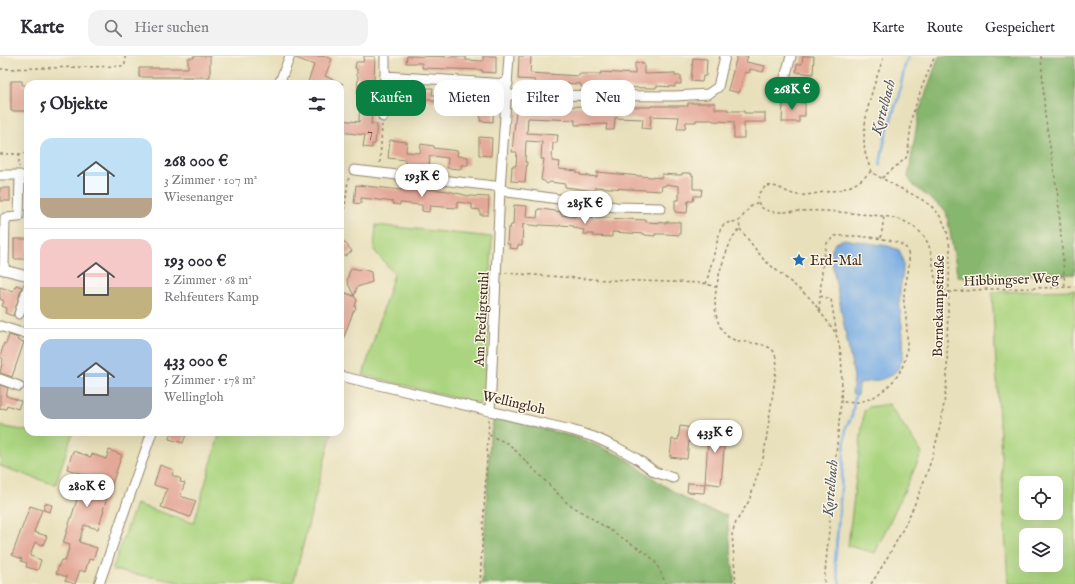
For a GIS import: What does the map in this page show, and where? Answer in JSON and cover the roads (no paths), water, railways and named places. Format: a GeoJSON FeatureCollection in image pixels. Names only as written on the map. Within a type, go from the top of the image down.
{"type":"FeatureCollection","features":[{"type":"Feature","properties":{"kind":"street"},"geometry":{"type":"LineString","coordinates":[[281,80],[290,56]]}},
{"type":"Feature","properties":{"kind":"street"},"geometry":{"type":"LineString","coordinates":[[383,117],[386,56]]}},
{"type":"Feature","properties":{"kind":"street","name":"Am Predigtstuhl"},"geometry":{"type":"LineString","coordinates":[[490,411],[500,189],[509,56]]}},
{"type":"Feature","properties":{"kind":"street"},"geometry":{"type":"LineString","coordinates":[[507,95],[675,96],[708,94],[718,87],[725,56]]}},
{"type":"Feature","properties":{"kind":"street"},"geometry":{"type":"LineString","coordinates":[[781,92],[791,56]]}},
{"type":"Feature","properties":{"kind":"street"},"geometry":{"type":"LineString","coordinates":[[384,76],[508,84]]}},
{"type":"Feature","properties":{"kind":"street"},"geometry":{"type":"LineString","coordinates":[[354,170],[494,186],[508,192],[616,207],[661,208]]}},
{"type":"Feature","properties":{"kind":"street"},"geometry":{"type":"LineString","coordinates":[[0,175],[20,175],[19,217],[5,218],[2,269],[24,275]]}},
{"type":"Feature","properties":{"kind":"street"},"geometry":{"type":"LineString","coordinates":[[19,314],[24,299]]}},
{"type":"Feature","properties":{"kind":"street"},"geometry":{"type":"LineString","coordinates":[[0,326],[22,333],[24,332]]}},
{"type":"Feature","properties":{"kind":"street","name":"Wellingloh"},"geometry":{"type":"LineString","coordinates":[[344,377],[571,430],[594,437],[636,458],[655,472],[673,478]]}},
{"type":"Feature","properties":{"kind":"street"},"geometry":{"type":"LineString","coordinates":[[0,379],[19,386]]}},
{"type":"Feature","properties":{"kind":"street"},"geometry":{"type":"LineString","coordinates":[[99,584],[151,436]]}},
{"type":"Feature","properties":{"kind":"water"},"geometry":{"type":"Polygon","coordinates":[[[844,239],[888,246],[899,250],[903,260],[900,299],[903,337],[903,356],[901,363],[894,373],[886,378],[861,383],[859,385],[858,395],[852,393],[854,377],[831,257],[835,243],[844,239]]]}},
{"type":"Feature","properties":{"kind":"waterway","name":"Kortelbach"},"geometry":{"type":"LineString","coordinates":[[880,165],[885,137],[898,98],[905,65],[909,56]]}},
{"type":"Feature","properties":{"kind":"waterway","name":"Kortelbach"},"geometry":{"type":"LineString","coordinates":[[840,584],[835,562],[846,427],[852,416],[855,395]]}},
{"type":"Feature","properties":{"kind":"place","name":"Erd-Mal"},"geometry":{"type":"Point","coordinates":[799,260]}}]}
